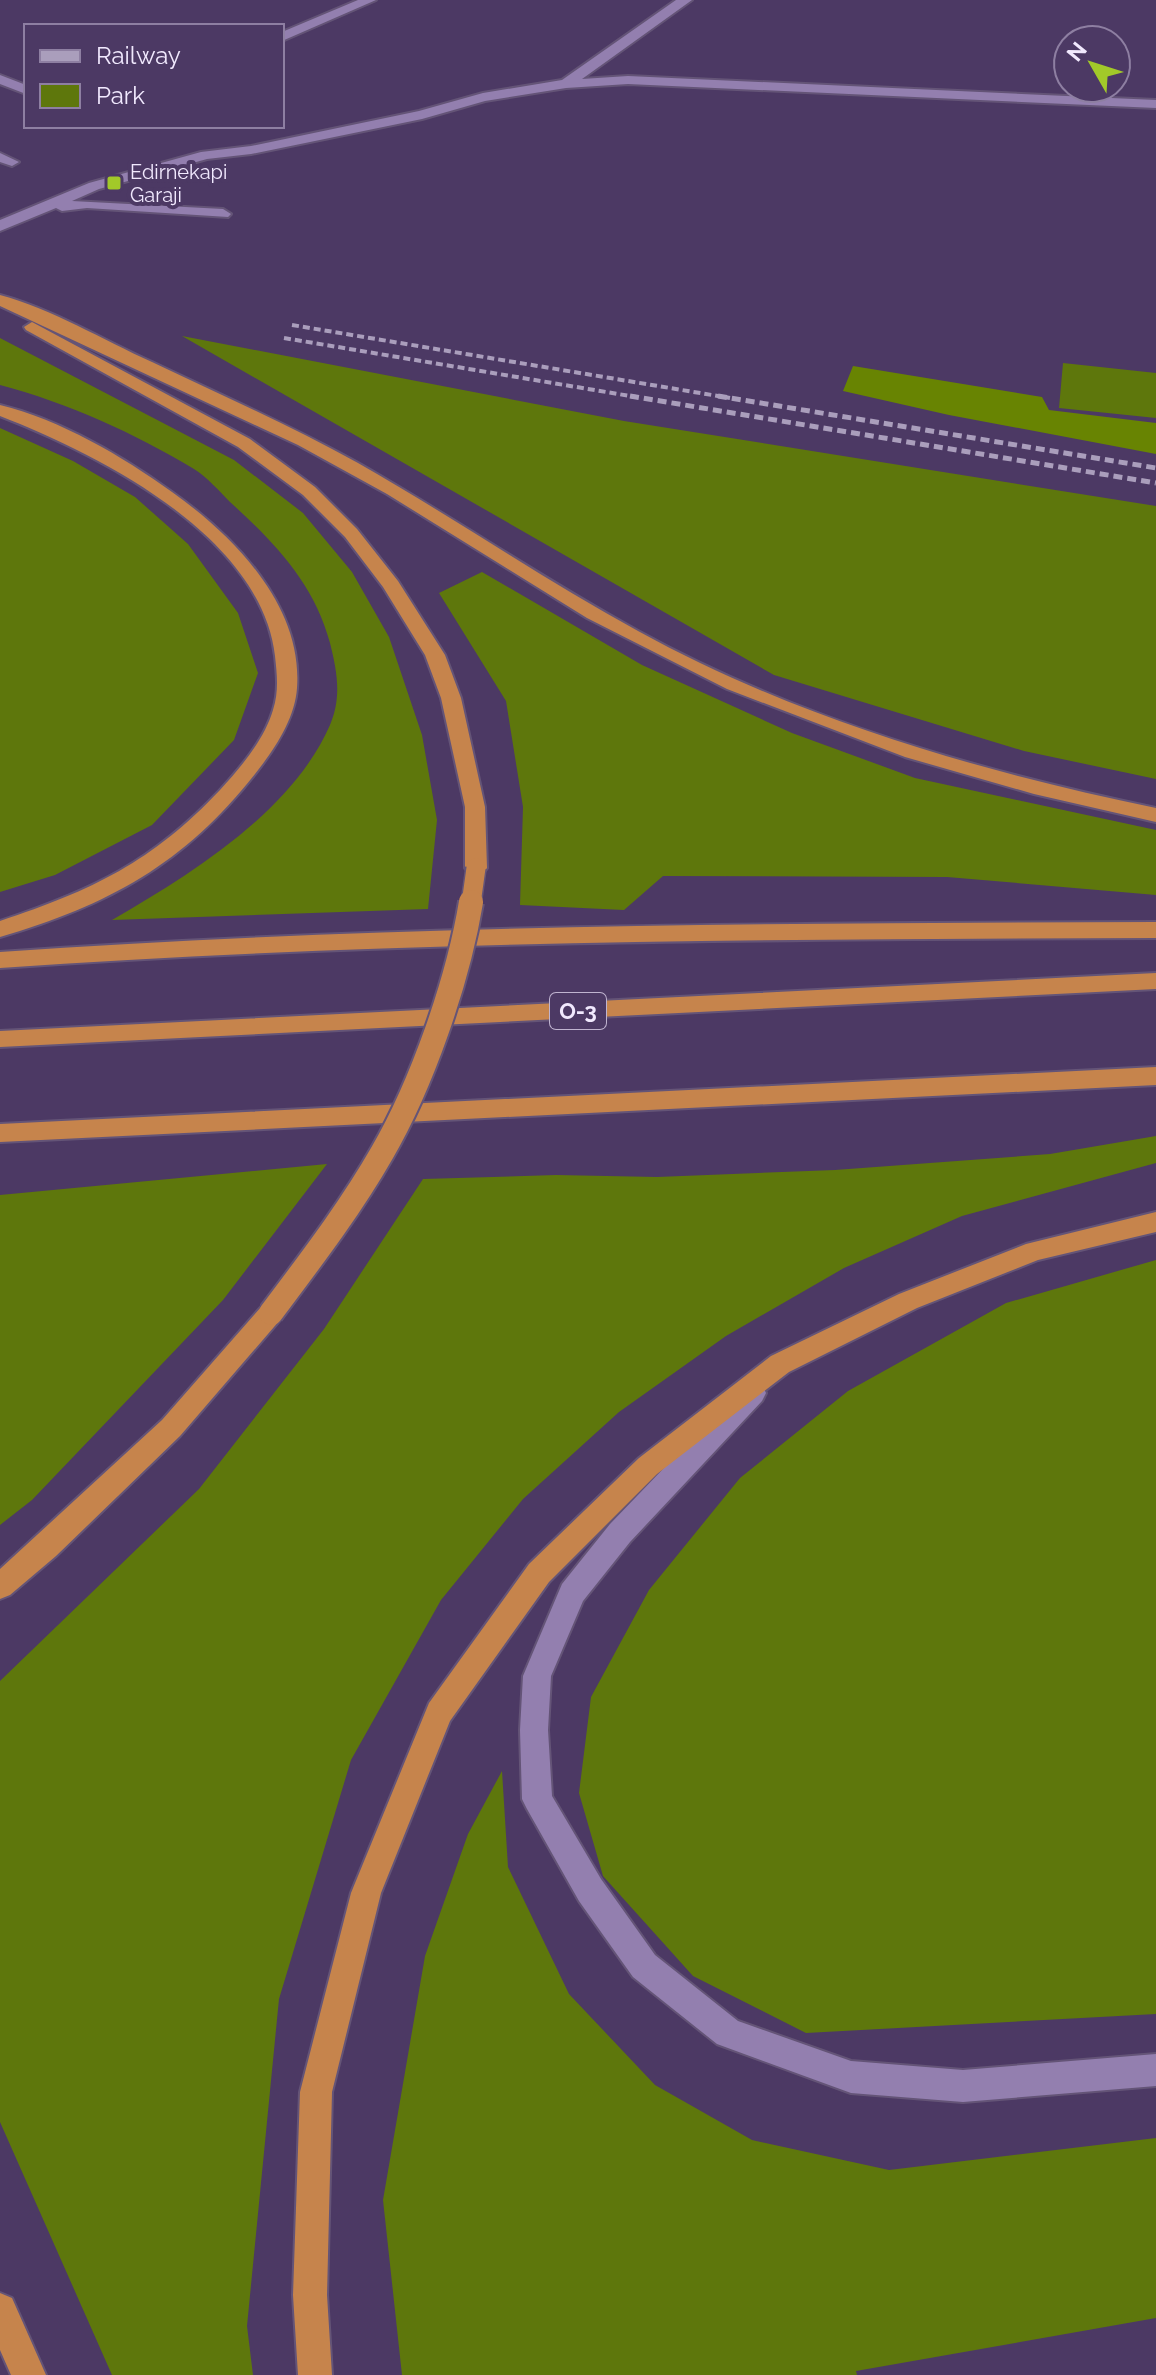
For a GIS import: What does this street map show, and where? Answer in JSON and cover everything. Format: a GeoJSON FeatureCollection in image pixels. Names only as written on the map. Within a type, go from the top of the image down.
{"type":"FeatureCollection","features":[{"type":"Feature","properties":{"kind":"highway"},"geometry":{"type":"LineString","coordinates":[[0,302],[56,322],[280,428],[353,467],[587,611],[679,660],[884,743],[1023,784],[1156,815]]}},
{"type":"Feature","properties":{"kind":"highway"},"geometry":{"type":"LineString","coordinates":[[0,302],[32,327],[244,443],[309,491],[351,533],[412,617],[440,669],[451,698],[475,807],[476,868],[473,907],[459,963],[413,1088],[384,1150],[336,1226],[271,1313],[171,1428],[46,1547],[0,1586]]}},
{"type":"Feature","properties":{"kind":"highway"},"geometry":{"type":"LineString","coordinates":[[0,410],[116,465],[195,514],[221,538],[248,571],[284,641],[288,689],[275,727],[252,767],[185,836],[149,865],[102,890],[0,929]]}},
{"type":"Feature","properties":{"kind":"highway"},"geometry":{"type":"LineString","coordinates":[[0,960],[142,949],[501,934],[1156,930]]}},
{"type":"Feature","properties":{"kind":"highway","name":"O-3"},"geometry":{"type":"LineString","coordinates":[[0,1039],[1156,981]]}},
{"type":"Feature","properties":{"kind":"highway"},"geometry":{"type":"LineString","coordinates":[[0,1133],[1156,1076]]}},
{"type":"Feature","properties":{"kind":"highway"},"geometry":{"type":"LineString","coordinates":[[315,2375],[310,2295],[316,2092],[366,1893],[439,1713],[539,1573],[648,1466],[780,1364],[908,1301],[1035,1251],[1156,1222]]}},
{"type":"Feature","properties":{"kind":"highway"},"geometry":{"type":"LineString","coordinates":[[0,2310],[29,2375]]}},
{"type":"Feature","properties":{"kind":"lane"},"geometry":{"type":"LineString","coordinates":[[284,36],[369,0]]}},
{"type":"Feature","properties":{"kind":"lane"},"geometry":{"type":"LineString","coordinates":[[566,84],[685,0]]}},
{"type":"Feature","properties":{"kind":"lane"},"geometry":{"type":"LineString","coordinates":[[0,79],[24,89]]}},
{"type":"Feature","properties":{"kind":"lane"},"geometry":{"type":"LineString","coordinates":[[0,226],[94,186],[193,158],[251,150],[422,115],[483,97],[566,84],[628,80],[1156,104]]}},
{"type":"Feature","properties":{"kind":"lane"},"geometry":{"type":"LineString","coordinates":[[0,210],[87,204],[223,214]]}},
{"type":"Feature","properties":{"kind":"lane"},"geometry":{"type":"LineString","coordinates":[[780,1364],[620,1533],[572,1593],[537,1676],[534,1730],[537,1799],[590,1890],[644,1966],[728,2033],[851,2077],[963,2086],[1156,2070]]}},
{"type":"Feature","properties":{"kind":"green space"},"geometry":{"type":"Polygon","coordinates":[[[182,336],[624,421],[1156,506],[1156,779],[1024,751],[774,675],[182,336]]]}},
{"type":"Feature","properties":{"kind":"green space"},"geometry":{"type":"Polygon","coordinates":[[[0,338],[234,460],[303,513],[352,572],[389,637],[422,735],[437,820],[428,909],[112,920],[206,861],[265,813],[291,786],[313,756],[334,715],[337,694],[335,664],[323,621],[303,583],[277,548],[213,484],[194,469],[124,431],[51,401],[0,385],[0,338]]]}},
{"type":"Feature","properties":{"kind":"green space"},"geometry":{"type":"Polygon","coordinates":[[[1063,363],[1156,373],[1156,418],[1059,408],[1063,363]]]}},
{"type":"Feature","properties":{"kind":"green space"},"geometry":{"type":"Polygon","coordinates":[[[853,366],[1042,397],[1049,410],[1156,423],[1156,454],[949,415],[843,391],[853,366]]]}},
{"type":"Feature","properties":{"kind":"green space"},"geometry":{"type":"Polygon","coordinates":[[[0,428],[73,461],[135,497],[188,544],[238,613],[258,673],[234,740],[152,825],[55,875],[0,892],[0,428]]]}},
{"type":"Feature","properties":{"kind":"green space"},"geometry":{"type":"Polygon","coordinates":[[[482,572],[642,665],[792,733],[915,778],[1156,830],[1156,895],[947,877],[663,876],[624,910],[520,905],[523,807],[506,701],[439,593],[482,572]]]}},
{"type":"Feature","properties":{"kind":"green space"},"geometry":{"type":"Polygon","coordinates":[[[1156,1136],[1156,1163],[962,1216],[844,1268],[726,1336],[619,1412],[523,1499],[441,1600],[351,1760],[279,1999],[247,2326],[253,2375],[112,2375],[0,2122],[0,1681],[199,1489],[324,1329],[423,1179],[556,1175],[657,1177],[835,1170],[1050,1154],[1156,1136]]]}},
{"type":"Feature","properties":{"kind":"green space"},"geometry":{"type":"Polygon","coordinates":[[[327,1164],[223,1300],[32,1500],[0,1525],[0,1195],[327,1164]]]}},
{"type":"Feature","properties":{"kind":"green space"},"geometry":{"type":"Polygon","coordinates":[[[1156,1260],[1156,2014],[806,2033],[693,1976],[603,1876],[579,1793],[591,1697],[649,1590],[740,1478],[848,1391],[1006,1303],[1156,1260]]]}},
{"type":"Feature","properties":{"kind":"green space"},"geometry":{"type":"Polygon","coordinates":[[[502,1771],[508,1867],[569,1994],[655,2085],[752,2140],[889,2170],[1156,2138],[1156,2318],[856,2371],[857,2375],[402,2375],[383,2200],[425,1956],[468,1834],[502,1771]]]}},
{"type":"Feature","properties":{"kind":"railway"},"geometry":{"type":"LineString","coordinates":[[292,325],[718,396]]}},
{"type":"Feature","properties":{"kind":"railway"},"geometry":{"type":"LineString","coordinates":[[284,338],[635,397]]}},
{"type":"Feature","properties":{"kind":"railway"},"geometry":{"type":"LineString","coordinates":[[630,396],[635,397]]}},
{"type":"Feature","properties":{"kind":"railway"},"geometry":{"type":"LineString","coordinates":[[718,396],[1156,468]]}},
{"type":"Feature","properties":{"kind":"railway"},"geometry":{"type":"LineString","coordinates":[[718,396],[730,398]]}},
{"type":"Feature","properties":{"kind":"railway"},"geometry":{"type":"LineString","coordinates":[[635,397],[1156,483]]}},
{"type":"Feature","properties":{"kind":"railway"},"geometry":{"type":"LineString","coordinates":[[635,397],[642,398]]}},
{"type":"Feature","properties":{"kind":"place","name":"Edirnekapi Garaji"},"geometry":{"type":"Point","coordinates":[114,183]}}]}
